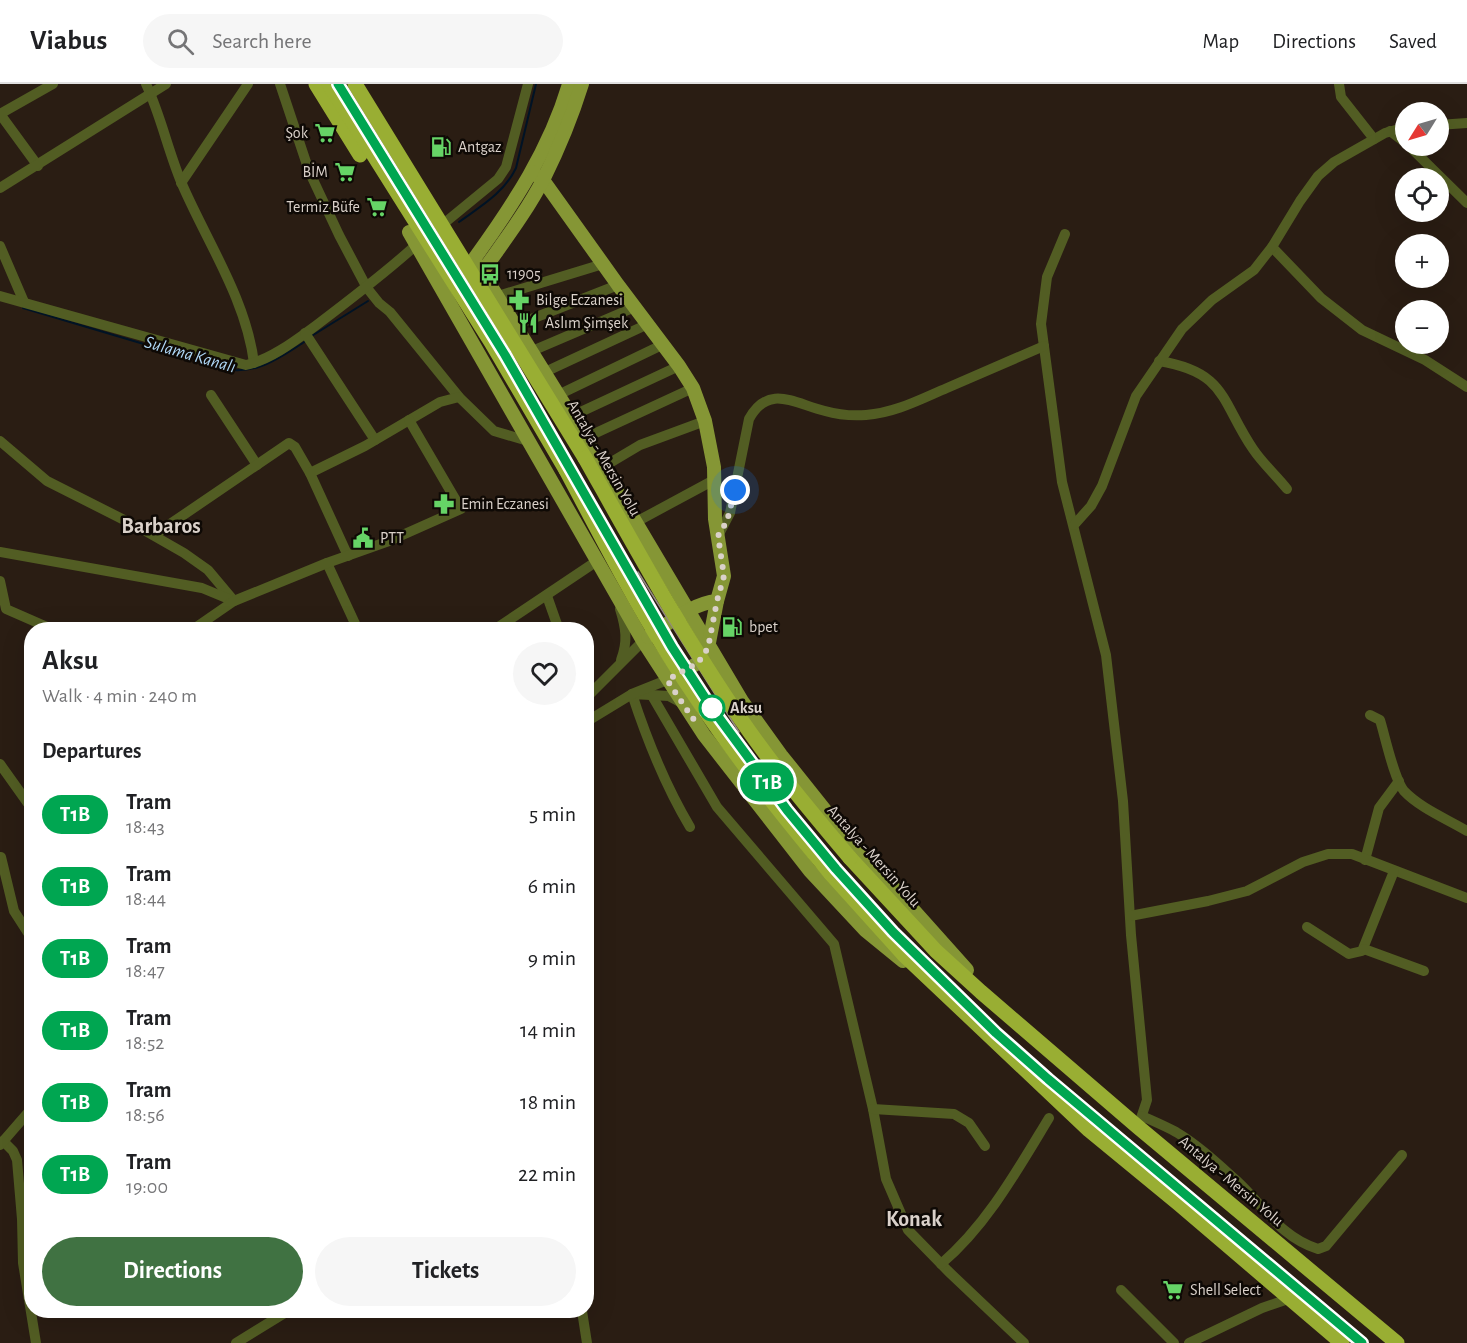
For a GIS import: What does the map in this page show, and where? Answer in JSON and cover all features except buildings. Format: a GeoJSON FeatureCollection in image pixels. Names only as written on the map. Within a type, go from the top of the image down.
{"type":"FeatureCollection","features":[{"type":"Feature","properties":{"kind":"highway"},"geometry":{"type":"LineString","coordinates":[[316,84],[412,239]]}},
{"type":"Feature","properties":{"kind":"highway"},"geometry":{"type":"LineString","coordinates":[[329,84],[491,342],[566,470],[650,625],[681,676],[757,783],[831,874],[944,994],[1089,1130],[1342,1343]]}},
{"type":"Feature","properties":{"kind":"highway","name":"Antalya - Mersin Yolu"},"geometry":{"type":"LineString","coordinates":[[362,87],[446,232],[585,458],[664,600],[743,723],[850,858],[936,951],[1032,1036],[1140,1121],[1397,1343]]}},
{"type":"Feature","properties":{"kind":"highway"},"geometry":{"type":"LineString","coordinates":[[380,167],[412,239]]}},
{"type":"Feature","properties":{"kind":"highway"},"geometry":{"type":"LineString","coordinates":[[446,232],[478,265]]}},
{"type":"Feature","properties":{"kind":"main road"},"geometry":{"type":"LineString","coordinates":[[538,176],[569,84]]}},
{"type":"Feature","properties":{"kind":"main road"},"geometry":{"type":"LineString","coordinates":[[582,84],[561,141],[538,176],[504,217],[478,265],[603,467],[708,648],[742,701],[781,755],[833,820],[953,957],[1032,1036]]}},
{"type":"Feature","properties":{"kind":"main road"},"geometry":{"type":"LineString","coordinates":[[538,176],[679,366],[693,388],[705,421],[714,467],[718,536],[724,576],[708,648],[698,663],[667,680]]}},
{"type":"Feature","properties":{"kind":"main road"},"geometry":{"type":"LineString","coordinates":[[412,239],[597,561],[682,703],[734,776],[810,871],[865,930],[944,994]]}},
{"type":"Feature","properties":{"kind":"main road"},"geometry":{"type":"LineString","coordinates":[[643,640],[687,612],[708,602],[717,601]]}},
{"type":"Feature","properties":{"kind":"street"},"geometry":{"type":"LineString","coordinates":[[38,166],[0,114],[53,84]]}},
{"type":"Feature","properties":{"kind":"street"},"geometry":{"type":"LineString","coordinates":[[0,188],[38,166],[148,89],[166,84]]}},
{"type":"Feature","properties":{"kind":"street"},"geometry":{"type":"LineString","coordinates":[[181,183],[248,84]]}},
{"type":"Feature","properties":{"kind":"street"},"geometry":{"type":"LineString","coordinates":[[280,84],[309,171],[367,288],[390,312],[459,397],[494,431],[528,441]]}},
{"type":"Feature","properties":{"kind":"street"},"geometry":{"type":"LineString","coordinates":[[446,232],[498,180],[506,167],[528,84]]}},
{"type":"Feature","properties":{"kind":"street"},"geometry":{"type":"LineString","coordinates":[[1339,84],[1341,97],[1374,139]]}},
{"type":"Feature","properties":{"kind":"street"},"geometry":{"type":"LineString","coordinates":[[148,89],[181,183],[244,318],[252,345],[254,363]]}},
{"type":"Feature","properties":{"kind":"street"},"geometry":{"type":"LineString","coordinates":[[1449,124],[1467,123]]}},
{"type":"Feature","properties":{"kind":"street"},"geometry":{"type":"LineString","coordinates":[[1074,525],[1090,506],[1102,486],[1136,396],[1159,361],[1195,315],[1254,270],[1272,247],[1318,176],[1334,162],[1374,139],[1395,130]]}},
{"type":"Feature","properties":{"kind":"street"},"geometry":{"type":"LineString","coordinates":[[1390,131],[1395,134]]}},
{"type":"Feature","properties":{"kind":"street"},"geometry":{"type":"LineString","coordinates":[[1419,156],[1467,203]]}},
{"type":"Feature","properties":{"kind":"street"},"geometry":{"type":"LineString","coordinates":[[1065,234],[1047,277],[1041,324],[1062,482],[1106,655],[1123,801],[1130,916],[1147,1100],[1140,1121],[1176,1132],[1199,1148],[1251,1195],[1282,1230],[1304,1245],[1318,1249],[1326,1246],[1401,1155]]}},
{"type":"Feature","properties":{"kind":"street"},"geometry":{"type":"LineString","coordinates":[[0,296],[246,365],[269,357],[308,338],[367,288],[412,239]]}},
{"type":"Feature","properties":{"kind":"street"},"geometry":{"type":"LineString","coordinates":[[0,246],[24,302]]}},
{"type":"Feature","properties":{"kind":"street"},"geometry":{"type":"LineString","coordinates":[[1272,247],[1322,298],[1362,330],[1425,360],[1467,387]]}},
{"type":"Feature","properties":{"kind":"street"},"geometry":{"type":"LineString","coordinates":[[498,296],[603,264]]}},
{"type":"Feature","properties":{"kind":"street"},"geometry":{"type":"LineString","coordinates":[[516,325],[618,285]]}},
{"type":"Feature","properties":{"kind":"street"},"geometry":{"type":"LineString","coordinates":[[532,351],[635,307]]}},
{"type":"Feature","properties":{"kind":"street"},"geometry":{"type":"LineString","coordinates":[[545,372],[648,324]]}},
{"type":"Feature","properties":{"kind":"street"},"geometry":{"type":"LineString","coordinates":[[308,338],[375,440]]}},
{"type":"Feature","properties":{"kind":"street"},"geometry":{"type":"LineString","coordinates":[[558,395],[664,344]]}},
{"type":"Feature","properties":{"kind":"street"},"geometry":{"type":"LineString","coordinates":[[718,536],[730,513],[749,419],[755,408],[764,402],[776,398],[788,398],[824,411],[849,416],[877,414],[903,407],[1044,346]]}},
{"type":"Feature","properties":{"kind":"street"},"geometry":{"type":"LineString","coordinates":[[1159,361],[1180,364],[1195,370],[1218,388],[1252,447],[1287,489]]}},
{"type":"Feature","properties":{"kind":"street"},"geometry":{"type":"LineString","coordinates":[[572,416],[679,366]]}},
{"type":"Feature","properties":{"kind":"street"},"geometry":{"type":"LineString","coordinates":[[585,438],[693,388]]}},
{"type":"Feature","properties":{"kind":"street"},"geometry":{"type":"LineString","coordinates":[[212,395],[257,465]]}},
{"type":"Feature","properties":{"kind":"street"},"geometry":{"type":"LineString","coordinates":[[310,472],[375,440],[440,402],[459,397]]}},
{"type":"Feature","properties":{"kind":"street"},"geometry":{"type":"LineString","coordinates":[[204,622],[234,601],[432,523],[461,509],[409,420]]}},
{"type":"Feature","properties":{"kind":"street"},"geometry":{"type":"LineString","coordinates":[[603,467],[640,445],[705,421]]}},
{"type":"Feature","properties":{"kind":"street"},"geometry":{"type":"LineString","coordinates":[[0,441],[47,481],[184,553],[208,570],[234,601]]}},
{"type":"Feature","properties":{"kind":"street"},"geometry":{"type":"LineString","coordinates":[[154,536],[289,443],[295,447],[310,472],[348,556]]}},
{"type":"Feature","properties":{"kind":"street"},"geometry":{"type":"LineString","coordinates":[[636,522],[714,480]]}},
{"type":"Feature","properties":{"kind":"street"},"geometry":{"type":"LineString","coordinates":[[0,552],[202,588],[234,601]]}},
{"type":"Feature","properties":{"kind":"street"},"geometry":{"type":"LineString","coordinates":[[506,622],[597,561]]}},
{"type":"Feature","properties":{"kind":"street"},"geometry":{"type":"LineString","coordinates":[[327,563],[354,622]]}},
{"type":"Feature","properties":{"kind":"street"},"geometry":{"type":"LineString","coordinates":[[0,581],[6,609],[36,622]]}},
{"type":"Feature","properties":{"kind":"street"},"geometry":{"type":"LineString","coordinates":[[615,591],[626,629],[626,648],[619,663]]}},
{"type":"Feature","properties":{"kind":"street"},"geometry":{"type":"LineString","coordinates":[[547,596],[557,622]]}},
{"type":"Feature","properties":{"kind":"street"},"geometry":{"type":"LineString","coordinates":[[594,690],[643,640]]}},
{"type":"Feature","properties":{"kind":"street"},"geometry":{"type":"LineString","coordinates":[[594,717],[632,694],[667,680]]}},
{"type":"Feature","properties":{"kind":"street"},"geometry":{"type":"LineString","coordinates":[[632,694],[669,696],[682,703]]}},
{"type":"Feature","properties":{"kind":"street"},"geometry":{"type":"LineString","coordinates":[[632,694],[669,790],[690,827]]}},
{"type":"Feature","properties":{"kind":"street"},"geometry":{"type":"LineString","coordinates":[[651,694],[717,807],[834,944],[873,1108],[886,1179],[908,1230],[1024,1343]]}},
{"type":"Feature","properties":{"kind":"street"},"geometry":{"type":"LineString","coordinates":[[1370,715],[1380,720],[1403,790],[1467,831]]}},
{"type":"Feature","properties":{"kind":"street"},"geometry":{"type":"LineString","coordinates":[[0,764],[24,798]]}},
{"type":"Feature","properties":{"kind":"street"},"geometry":{"type":"LineString","coordinates":[[1365,860],[1379,808],[1399,781]]}},
{"type":"Feature","properties":{"kind":"street"},"geometry":{"type":"LineString","coordinates":[[1130,916],[1247,891],[1293,866],[1328,854],[1352,855],[1467,898]]}},
{"type":"Feature","properties":{"kind":"street"},"geometry":{"type":"LineString","coordinates":[[1,857],[14,912],[24,927]]}},
{"type":"Feature","properties":{"kind":"street"},"geometry":{"type":"LineString","coordinates":[[1307,927],[1350,954],[1356,954],[1364,949],[1394,871]]}},
{"type":"Feature","properties":{"kind":"street"},"geometry":{"type":"LineString","coordinates":[[1364,949],[1424,971]]}},
{"type":"Feature","properties":{"kind":"street"},"geometry":{"type":"LineString","coordinates":[[873,1108],[954,1114],[969,1123],[986,1146]]}},
{"type":"Feature","properties":{"kind":"street"},"geometry":{"type":"LineString","coordinates":[[24,1117],[2,1143],[13,1151],[17,1161],[24,1269]]}},
{"type":"Feature","properties":{"kind":"street"},"geometry":{"type":"LineString","coordinates":[[941,1264],[963,1242],[995,1203],[1049,1118]]}},
{"type":"Feature","properties":{"kind":"street"},"geometry":{"type":"LineString","coordinates":[[1120,1290],[1174,1343]]}},
{"type":"Feature","properties":{"kind":"street"},"geometry":{"type":"LineString","coordinates":[[1189,1343],[1262,1308],[1291,1298]]}},
{"type":"Feature","properties":{"kind":"street"},"geometry":{"type":"LineString","coordinates":[[32,1318],[36,1343]]}},
{"type":"Feature","properties":{"kind":"street"},"geometry":{"type":"LineString","coordinates":[[236,1343],[277,1318]]}},
{"type":"Feature","properties":{"kind":"street"},"geometry":{"type":"LineString","coordinates":[[583,1318],[587,1343]]}},
{"type":"Feature","properties":{"kind":"waterway","name":"Sulama Kanalı"},"geometry":{"type":"LineString","coordinates":[[459,222],[498,192],[511,177],[516,168],[536,84]]}},
{"type":"Feature","properties":{"kind":"waterway","name":"Sulama Kanalı"},"geometry":{"type":"LineString","coordinates":[[310,337],[368,301]]}},
{"type":"Feature","properties":{"kind":"waterway","name":"Sulama Kanalı"},"geometry":{"type":"LineString","coordinates":[[23,308],[231,370],[262,366],[280,358],[306,341]]}},
{"type":"Feature","properties":{"kind":"tram line"},"geometry":{"type":"LineString","coordinates":[[338,84],[505,355],[672,647],[711,707],[787,809],[893,932],[996,1033],[1362,1343]]}},
{"type":"Feature","properties":{"kind":"tram line","name":"T1B"},"geometry":{"type":"LineString","coordinates":[[338,84],[505,355],[672,647],[711,707],[787,810],[893,932],[939,980],[996,1033],[1362,1343]]}},
{"type":"Feature","properties":{"kind":"tram line"},"geometry":{"type":"LineString","coordinates":[[638,572],[739,732]]}},
{"type":"Feature","properties":{"kind":"place","name":"Şok"},"geometry":{"type":"Point","coordinates":[325,133]}},
{"type":"Feature","properties":{"kind":"place","name":"Antgaz"},"geometry":{"type":"Point","coordinates":[441,147]}},
{"type":"Feature","properties":{"kind":"place","name":"BİM"},"geometry":{"type":"Point","coordinates":[345,172]}},
{"type":"Feature","properties":{"kind":"place","name":"Termiz Büfe"},"geometry":{"type":"Point","coordinates":[377,207]}},
{"type":"Feature","properties":{"kind":"place","name":"11905"},"geometry":{"type":"Point","coordinates":[490,274]}},
{"type":"Feature","properties":{"kind":"place","name":"Bilge Eczanesi"},"geometry":{"type":"Point","coordinates":[519,300]}},
{"type":"Feature","properties":{"kind":"place","name":"Aslım Şimşek"},"geometry":{"type":"Point","coordinates":[528,323]}},
{"type":"Feature","properties":{"kind":"place","name":"Emin Eczanesi"},"geometry":{"type":"Point","coordinates":[444,504]}},
{"type":"Feature","properties":{"kind":"place","name":"PTT"},"geometry":{"type":"Point","coordinates":[363,538]}},
{"type":"Feature","properties":{"kind":"place","name":"bpet"},"geometry":{"type":"Point","coordinates":[732,627]}},
{"type":"Feature","properties":{"kind":"place","name":"Aksu"},"geometry":{"type":"Point","coordinates":[712,708]}},
{"type":"Feature","properties":{"kind":"place","name":"Shell Select"},"geometry":{"type":"Point","coordinates":[1173,1290]}},
{"type":"Feature","properties":{"kind":"district","name":"Barbaros"},"geometry":{"type":"Point","coordinates":[161,526]}},
{"type":"Feature","properties":{"kind":"district","name":"Konak"},"geometry":{"type":"Point","coordinates":[914,1219]}},
{"type":"Feature","properties":{"kind":"route"},"geometry":{"type":"LineString","coordinates":[[712,708],[693,719],[667,680],[698,663],[708,648],[724,576],[718,536],[730,513],[735,490]]}}]}
